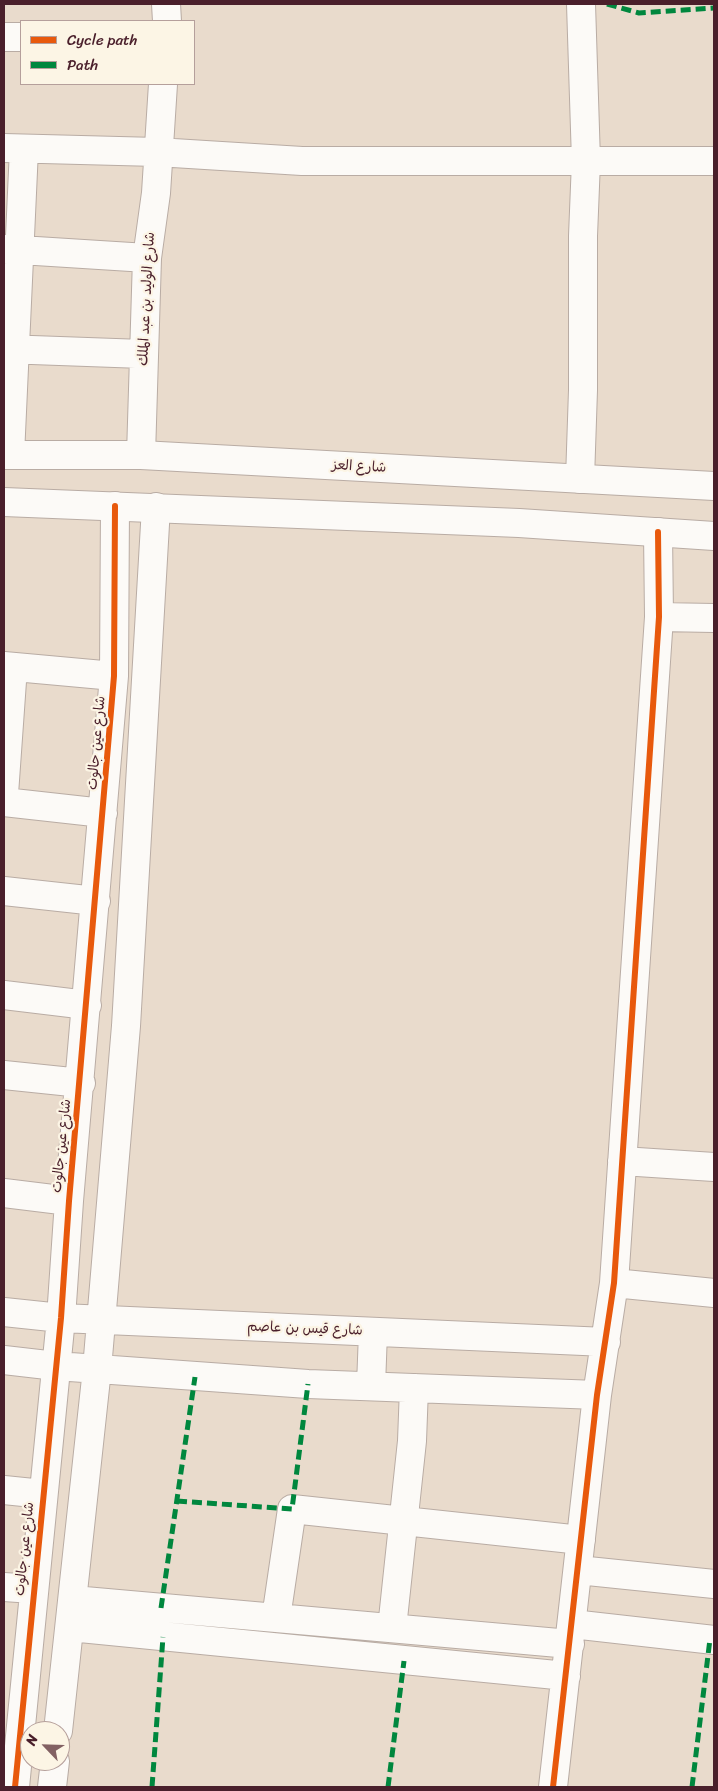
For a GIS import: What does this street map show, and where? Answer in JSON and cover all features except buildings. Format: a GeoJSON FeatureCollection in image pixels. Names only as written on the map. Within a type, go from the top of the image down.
{"type":"FeatureCollection","features":[{"type":"Feature","properties":{"kind":"street"},"geometry":{"type":"LineString","coordinates":[[166,4],[166,20]]}},
{"type":"Feature","properties":{"kind":"street"},"geometry":{"type":"LineString","coordinates":[[580,479],[584,361],[583,236],[586,161],[581,4]]}},
{"type":"Feature","properties":{"kind":"street"},"geometry":{"type":"LineString","coordinates":[[4,37],[20,37]]}},
{"type":"Feature","properties":{"kind":"street","name":"شارع الوليد بن عبد الملك"},"geometry":{"type":"LineString","coordinates":[[141,455],[146,258],[156,193],[157,152],[163,85]]}},
{"type":"Feature","properties":{"kind":"street"},"geometry":{"type":"LineString","coordinates":[[7,455],[14,149],[157,152],[302,161],[714,161]]}},
{"type":"Feature","properties":{"kind":"street"},"geometry":{"type":"LineString","coordinates":[[11,250],[146,258]]}},
{"type":"Feature","properties":{"kind":"street"},"geometry":{"type":"LineString","coordinates":[[9,349],[143,354]]}},
{"type":"Feature","properties":{"kind":"street","name":"شارع العز"},"geometry":{"type":"LineString","coordinates":[[7,455],[141,455],[714,486]]}},
{"type":"Feature","properties":{"kind":"street"},"geometry":{"type":"LineString","coordinates":[[4,502],[519,523],[714,536]]}},
{"type":"Feature","properties":{"kind":"street","name":"شارع عين جالوت"},"geometry":{"type":"LineString","coordinates":[[11,1782],[13,1695],[33,1590],[61,1318],[69,1202],[96,901],[114,676],[114,506]]}},
{"type":"Feature","properties":{"kind":"street"},"geometry":{"type":"LineString","coordinates":[[59,1721],[102,1320],[126,1026],[156,507]]}},
{"type":"Feature","properties":{"kind":"street"},"geometry":{"type":"LineString","coordinates":[[553,1787],[597,1395],[614,1283],[659,617],[658,532]]}},
{"type":"Feature","properties":{"kind":"street"},"geometry":{"type":"LineString","coordinates":[[659,617],[714,618]]}},
{"type":"Feature","properties":{"kind":"street"},"geometry":{"type":"LineString","coordinates":[[4,794],[9,666],[114,676]]}},
{"type":"Feature","properties":{"kind":"street"},"geometry":{"type":"LineString","coordinates":[[4,802],[103,814]]}},
{"type":"Feature","properties":{"kind":"street"},"geometry":{"type":"LineString","coordinates":[[4,891],[96,901]]}},
{"type":"Feature","properties":{"kind":"street"},"geometry":{"type":"LineString","coordinates":[[4,995],[87,1005]]}},
{"type":"Feature","properties":{"kind":"street"},"geometry":{"type":"LineString","coordinates":[[4,1075],[80,1083]]}},
{"type":"Feature","properties":{"kind":"street"},"geometry":{"type":"LineString","coordinates":[[622,1161],[714,1167]]}},
{"type":"Feature","properties":{"kind":"street"},"geometry":{"type":"LineString","coordinates":[[4,1194],[69,1202]]}},
{"type":"Feature","properties":{"kind":"street"},"geometry":{"type":"LineString","coordinates":[[614,1283],[714,1293]]}},
{"type":"Feature","properties":{"kind":"street","name":"شارع قيس بن عاصم"},"geometry":{"type":"LineString","coordinates":[[4,1312],[61,1318],[606,1342]]}},
{"type":"Feature","properties":{"kind":"street"},"geometry":{"type":"LineString","coordinates":[[372,1386],[373,1332]]}},
{"type":"Feature","properties":{"kind":"street"},"geometry":{"type":"LineString","coordinates":[[4,1360],[97,1369],[372,1386],[597,1395]]}},
{"type":"Feature","properties":{"kind":"street"},"geometry":{"type":"LineString","coordinates":[[392,1628],[402,1519],[412,1441],[414,1388]]}},
{"type":"Feature","properties":{"kind":"street"},"geometry":{"type":"LineString","coordinates":[[4,1490],[43,1494]]}},
{"type":"Feature","properties":{"kind":"street"},"geometry":{"type":"LineString","coordinates":[[276,1618],[292,1509],[402,1519],[581,1540]]}},
{"type":"Feature","properties":{"kind":"street"},"geometry":{"type":"LineString","coordinates":[[578,1570],[714,1584]]}},
{"type":"Feature","properties":{"kind":"street"},"geometry":{"type":"LineString","coordinates":[[4,1587],[33,1590]]}},
{"type":"Feature","properties":{"kind":"street"},"geometry":{"type":"LineString","coordinates":[[73,1600],[392,1628],[714,1640]]}},
{"type":"Feature","properties":{"kind":"street"},"geometry":{"type":"LineString","coordinates":[[303,1650],[304,1620]]}},
{"type":"Feature","properties":{"kind":"street"},"geometry":{"type":"LineString","coordinates":[[70,1627],[566,1676]]}},
{"type":"Feature","properties":{"kind":"street"},"geometry":{"type":"LineString","coordinates":[[52,1787],[54,1771]]}},
{"type":"Feature","properties":{"kind":"marked path"},"geometry":{"type":"LineString","coordinates":[[607,4],[639,13],[714,8]]}},
{"type":"Feature","properties":{"kind":"marked path"},"geometry":{"type":"LineString","coordinates":[[161,1608],[195,1377]]}},
{"type":"Feature","properties":{"kind":"marked path"},"geometry":{"type":"LineString","coordinates":[[177,1501],[292,1509],[308,1384]]}},
{"type":"Feature","properties":{"kind":"marked path"},"geometry":{"type":"LineString","coordinates":[[152,1787],[163,1637]]}},
{"type":"Feature","properties":{"kind":"marked path"},"geometry":{"type":"LineString","coordinates":[[692,1787],[710,1639]]}},
{"type":"Feature","properties":{"kind":"marked path"},"geometry":{"type":"LineString","coordinates":[[388,1787],[404,1661]]}},
{"type":"Feature","properties":{"kind":"cycle path"},"geometry":{"type":"LineString","coordinates":[[15,1787],[61,1318],[69,1201],[114,676],[115,506]]}},
{"type":"Feature","properties":{"kind":"cycle path"},"geometry":{"type":"LineString","coordinates":[[553,1787],[597,1395],[614,1283],[659,617],[658,532]]}}]}
